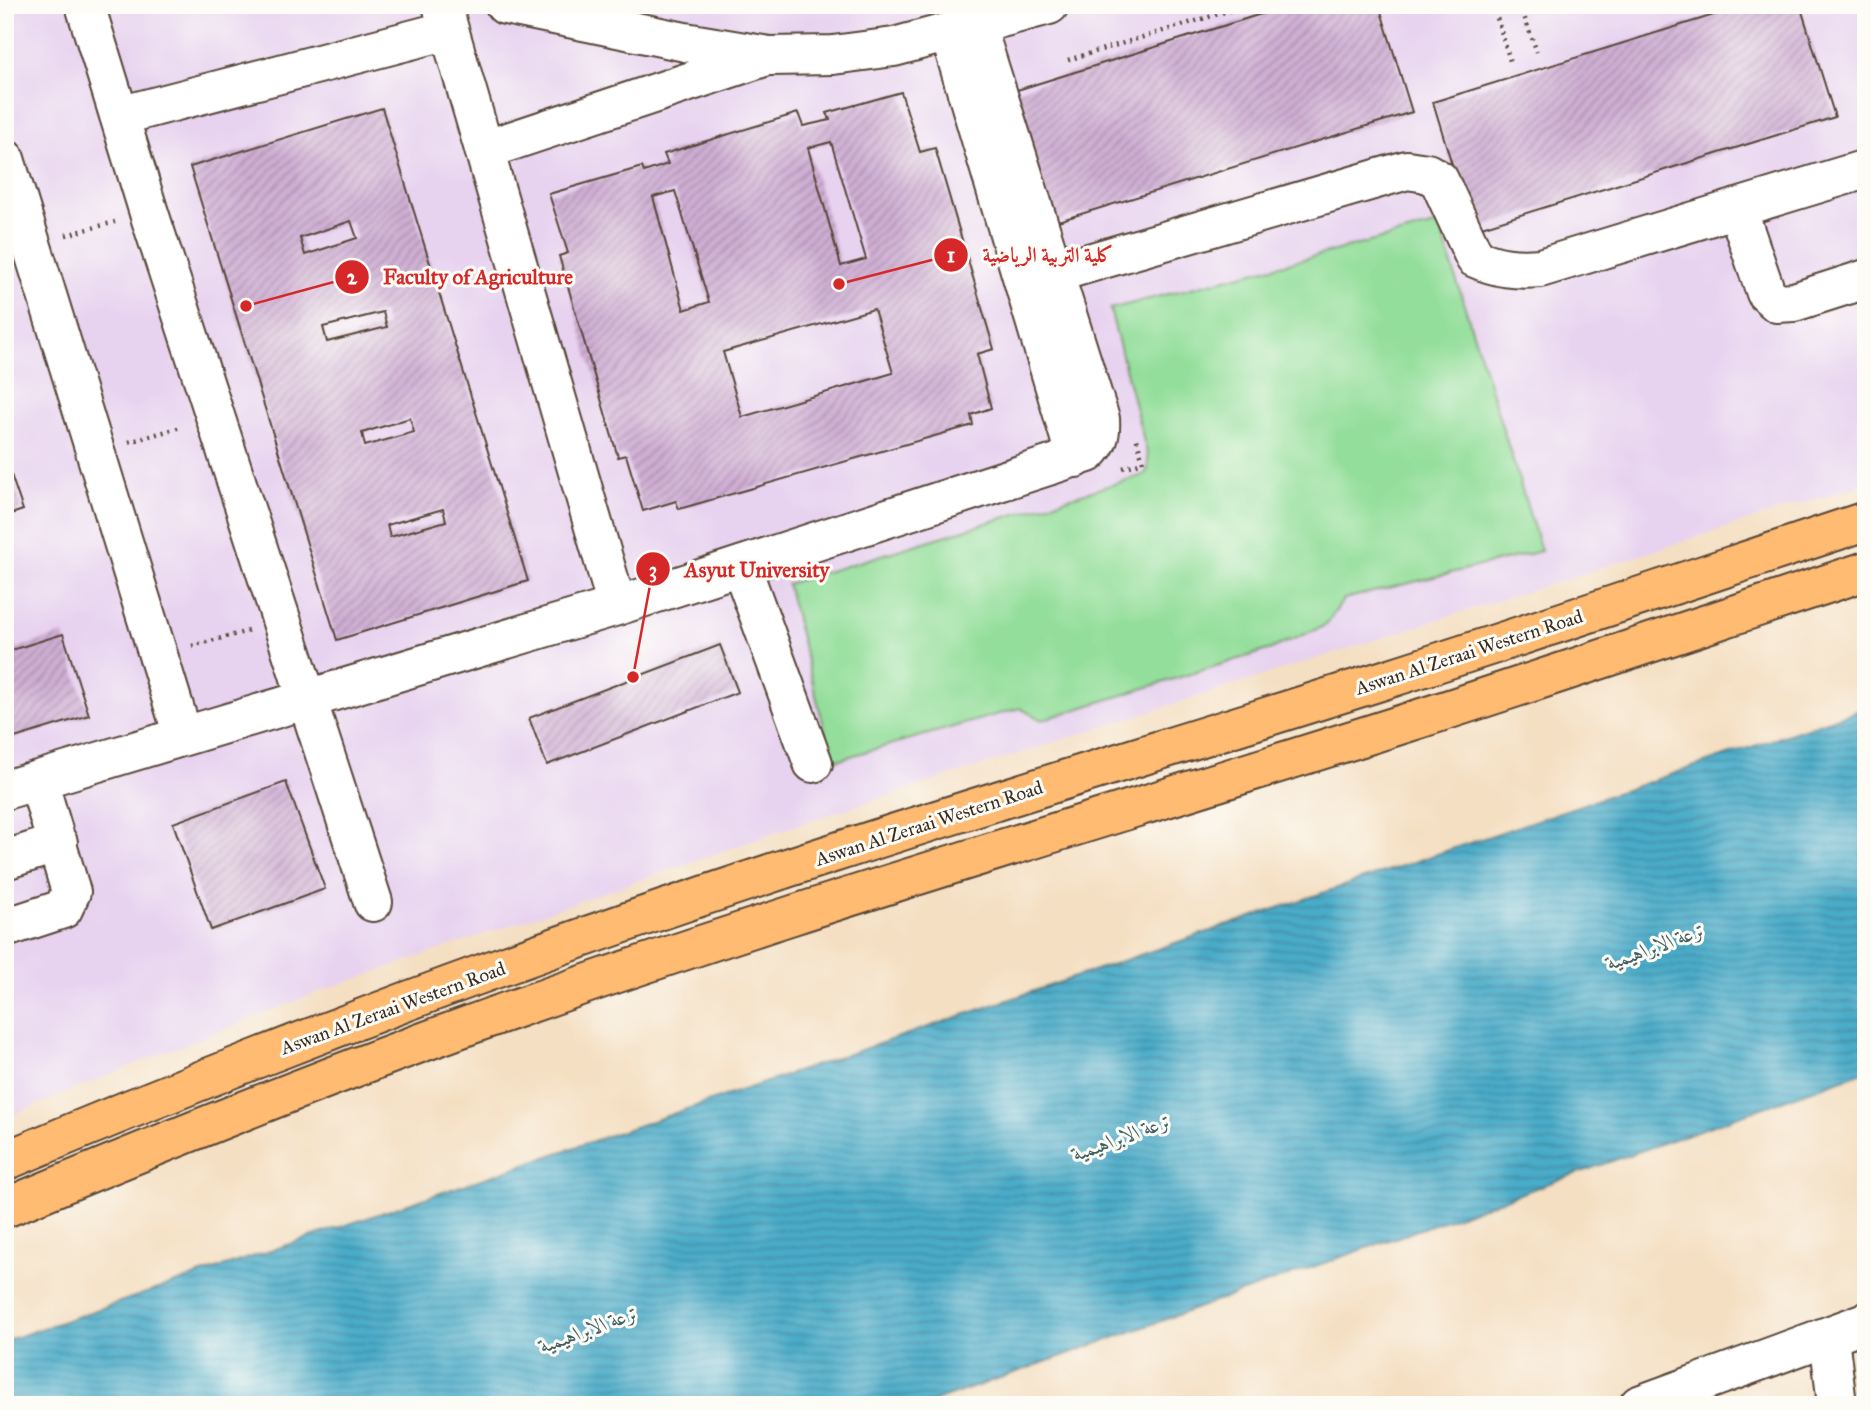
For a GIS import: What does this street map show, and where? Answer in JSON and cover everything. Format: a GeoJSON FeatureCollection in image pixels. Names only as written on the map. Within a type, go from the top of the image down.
{"type":"FeatureCollection","features":[{"type":"Feature","properties":{"kind":"main road","name":"Aswan Al Zeraai Western Road"},"geometry":{"type":"LineString","coordinates":[[5,1161],[170,1092],[392,1007],[603,931],[828,855],[1392,677],[1866,521]]}},
{"type":"Feature","properties":{"kind":"main road"},"geometry":{"type":"LineString","coordinates":[[5,1208],[267,1101],[457,1029],[637,966],[841,899],[1408,722],[1866,571]]}},
{"type":"Feature","properties":{"kind":"street"},"geometry":{"type":"LineString","coordinates":[[85,5],[149,213],[373,902]]}},
{"type":"Feature","properties":{"kind":"street"},"geometry":{"type":"LineString","coordinates":[[505,5],[769,56],[833,55],[894,47],[1049,5]]}},
{"type":"Feature","properties":{"kind":"street"},"geometry":{"type":"LineString","coordinates":[[118,116],[446,18],[617,606]]}},
{"type":"Feature","properties":{"kind":"street"},"geometry":{"type":"LineString","coordinates":[[5,928],[63,909],[69,900],[71,884],[58,843],[21,785],[617,606],[1088,453],[1097,443],[1101,432],[1100,419],[1055,273],[963,29]]}},
{"type":"Feature","properties":{"kind":"street"},"geometry":{"type":"LineString","coordinates":[[963,29],[1076,458]]}},
{"type":"Feature","properties":{"kind":"street"},"geometry":{"type":"LineString","coordinates":[[484,150],[769,56]]}},
{"type":"Feature","properties":{"kind":"street"},"geometry":{"type":"LineString","coordinates":[[1055,273],[1407,170],[1427,173],[1439,180],[1475,258],[1507,269],[1540,268],[1866,169]]}},
{"type":"Feature","properties":{"kind":"street"},"geometry":{"type":"LineString","coordinates":[[7,170],[183,736]]}},
{"type":"Feature","properties":{"kind":"street"},"geometry":{"type":"LineString","coordinates":[[1737,208],[1766,293],[1777,303],[1794,302],[1866,279]]}},
{"type":"Feature","properties":{"kind":"street"},"geometry":{"type":"LineString","coordinates":[[741,566],[813,763]]}},
{"type":"Feature","properties":{"kind":"street"},"geometry":{"type":"LineString","coordinates":[[5,860],[58,843]]}},
{"type":"Feature","properties":{"kind":"street"},"geometry":{"type":"LineString","coordinates":[[1639,1405],[1866,1322]]}},
{"type":"Feature","properties":{"kind":"street"},"geometry":{"type":"LineString","coordinates":[[1829,1336],[1837,1405]]}},
{"type":"Feature","properties":{"kind":"path"},"geometry":{"type":"LineString","coordinates":[[1068,60],[1248,5]]}},
{"type":"Feature","properties":{"kind":"path"},"geometry":{"type":"LineString","coordinates":[[1462,5],[1463,8],[1474,5]]}},
{"type":"Feature","properties":{"kind":"path"},"geometry":{"type":"LineString","coordinates":[[1493,5],[1511,64]]}},
{"type":"Feature","properties":{"kind":"path"},"geometry":{"type":"LineString","coordinates":[[1520,5],[1537,52]]}},
{"type":"Feature","properties":{"kind":"path"},"geometry":{"type":"LineString","coordinates":[[32,244],[149,213]]}},
{"type":"Feature","properties":{"kind":"path"},"geometry":{"type":"LineString","coordinates":[[96,452],[216,416]]}},
{"type":"Feature","properties":{"kind":"path"},"geometry":{"type":"LineString","coordinates":[[158,656],[282,622]]}},
{"type":"Feature","properties":{"kind":"shaded area"},"geometry":{"type":"Polygon","coordinates":[[[5,5],[1866,5],[1866,483],[815,819],[324,990],[5,1118],[5,5]]]}},
{"type":"Feature","properties":{"kind":"green space"},"geometry":{"type":"Polygon","coordinates":[[[1439,224],[1541,551],[1344,599],[1326,625],[1271,649],[1042,720],[1020,708],[833,761],[787,584],[1144,475],[1148,469],[1148,457],[1110,309],[1439,224]]]}},
{"type":"Feature","properties":{"kind":"water","name":"ترعة الابراهيمية"},"geometry":{"type":"Polygon","coordinates":[[[1866,708],[1866,1071],[924,1405],[5,1405],[5,1341],[1866,708]]]}},
{"type":"Feature","properties":{"kind":"building"},"geometry":{"type":"Polygon","coordinates":[[[1290,5],[1379,5],[1412,112],[1055,222],[1014,91],[1290,5]]]}},
{"type":"Feature","properties":{"kind":"building"},"geometry":{"type":"Polygon","coordinates":[[[1746,5],[1800,5],[1835,117],[1472,230],[1433,102],[1746,5]]]}},
{"type":"Feature","properties":{"kind":"building"},"geometry":{"type":"Polygon","coordinates":[[[901,92],[920,152],[935,148],[994,349],[977,354],[991,408],[971,415],[973,425],[679,509],[676,501],[643,511],[626,455],[618,457],[559,256],[568,253],[549,194],[642,167],[644,172],[668,164],[664,154],[798,113],[803,126],[830,120],[827,113],[901,92]],[[831,142],[808,148],[841,266],[866,259],[831,142]],[[675,191],[653,197],[684,310],[709,302],[675,191]],[[874,309],[723,352],[742,417],[893,373],[874,309]]]}},
{"type":"Feature","properties":{"kind":"building"},"geometry":{"type":"Polygon","coordinates":[[[382,108],[528,581],[337,640],[190,167],[382,108]],[[351,221],[300,238],[305,255],[357,238],[351,221]],[[383,312],[323,327],[327,342],[387,327],[383,312]],[[410,418],[362,433],[365,446],[414,432],[410,418]],[[443,509],[387,525],[390,537],[446,521],[443,509]]]}},
{"type":"Feature","properties":{"kind":"building"},"geometry":{"type":"Polygon","coordinates":[[[5,457],[23,510],[5,516],[5,457]]]}},
{"type":"Feature","properties":{"kind":"building"},"geometry":{"type":"Polygon","coordinates":[[[63,634],[89,715],[5,741],[5,652],[63,634]]]}},
{"type":"Feature","properties":{"kind":"building"},"geometry":{"type":"Polygon","coordinates":[[[720,645],[738,692],[547,765],[529,718],[720,645]]]}},
{"type":"Feature","properties":{"kind":"building"},"geometry":{"type":"Polygon","coordinates":[[[286,782],[325,889],[211,930],[173,823],[286,782]]]}},
{"type":"Feature","properties":{"kind":"place","name":"كلية التربية الرياضية"},"geometry":{"type":"Point","coordinates":[839,284]}},
{"type":"Feature","properties":{"kind":"place","name":"Faculty of Agriculture"},"geometry":{"type":"Point","coordinates":[246,306]}},
{"type":"Feature","properties":{"kind":"place","name":"Asyut University"},"geometry":{"type":"Point","coordinates":[633,677]}}]}
